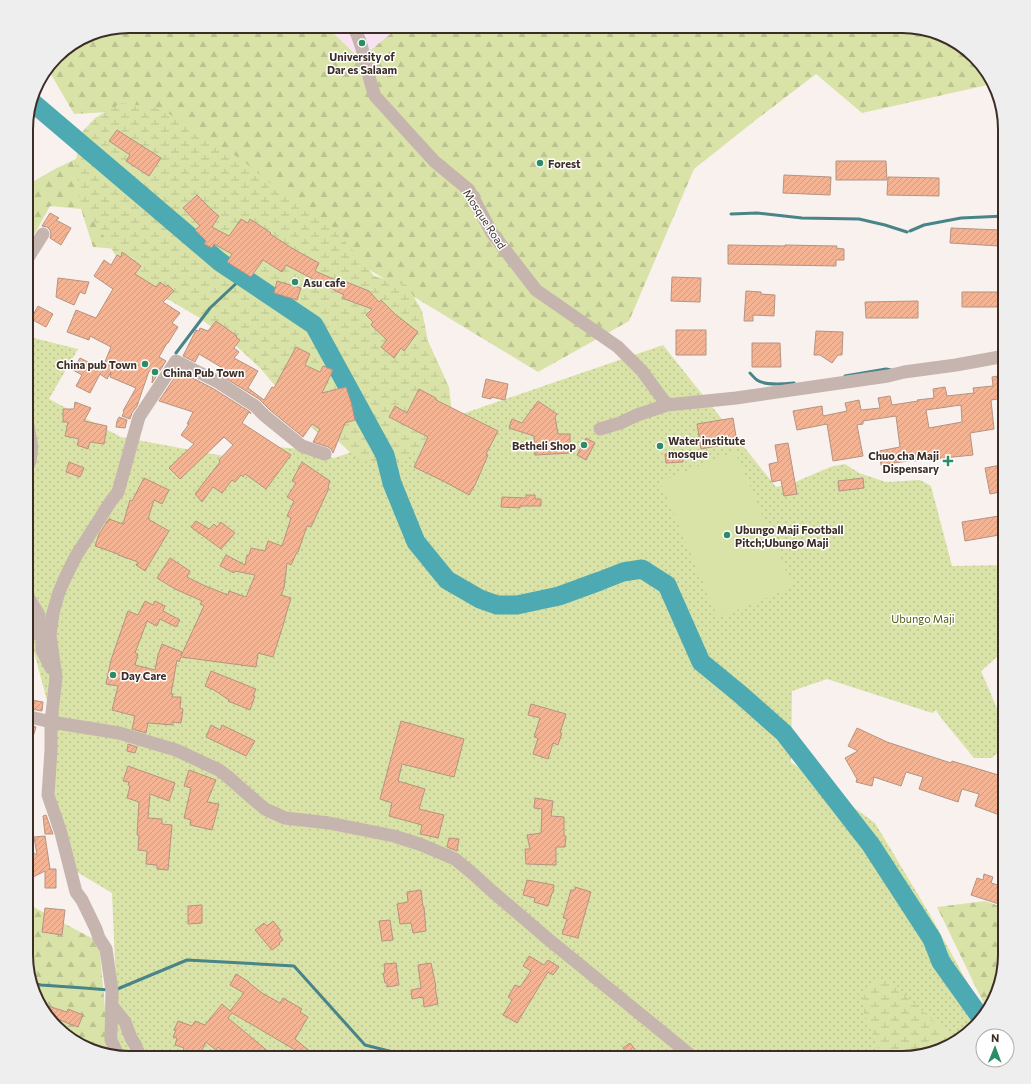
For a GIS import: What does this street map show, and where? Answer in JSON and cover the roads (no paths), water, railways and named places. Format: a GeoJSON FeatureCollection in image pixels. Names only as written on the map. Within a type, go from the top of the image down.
{"type":"FeatureCollection","features":[{"type":"Feature","properties":{"kind":"street","name":"Mosque Road"},"geometry":{"type":"LineString","coordinates":[[357,33],[374,96],[434,162],[469,190],[492,233],[536,290],[618,347],[642,370],[667,405]]}},
{"type":"Feature","properties":{"kind":"street"},"geometry":{"type":"LineString","coordinates":[[33,250],[43,234]]}},
{"type":"Feature","properties":{"kind":"street"},"geometry":{"type":"LineString","coordinates":[[600,429],[667,405],[736,398],[888,376],[904,372],[998,357]]}},
{"type":"Feature","properties":{"kind":"street"},"geometry":{"type":"LineString","coordinates":[[116,1050],[112,1040],[113,1006],[106,949],[99,938],[82,900],[76,892],[61,833],[48,795],[51,722],[56,677],[50,635],[59,592],[84,543],[118,492],[139,417],[176,361],[218,382],[255,406],[302,446],[325,454]]}},
{"type":"Feature","properties":{"kind":"street"},"geometry":{"type":"LineString","coordinates":[[33,605],[38,613],[42,631],[42,650],[56,677]]}},
{"type":"Feature","properties":{"kind":"street"},"geometry":{"type":"LineString","coordinates":[[33,635],[42,631]]}},
{"type":"Feature","properties":{"kind":"street"},"geometry":{"type":"LineString","coordinates":[[33,718],[119,733],[184,753],[219,770],[265,809],[285,818],[329,823],[394,836],[422,845],[455,859],[472,872],[548,939],[685,1051]]}},
{"type":"Feature","properties":{"kind":"street"},"geometry":{"type":"LineString","coordinates":[[113,1006],[125,1022],[138,1051]]}},
{"type":"Feature","properties":{"kind":"waterway"},"geometry":{"type":"LineString","coordinates":[[36,105],[220,262],[314,325],[385,455],[392,483],[416,542],[447,580],[480,599],[497,605],[517,605],[559,596],[623,572],[642,569],[667,585],[701,662],[784,733],[871,845],[932,939],[941,962],[978,1013]]}},
{"type":"Feature","properties":{"kind":"waterway"},"geometry":{"type":"LineString","coordinates":[[731,214],[757,213],[802,218],[859,219],[907,232]]}},
{"type":"Feature","properties":{"kind":"waterway"},"geometry":{"type":"LineString","coordinates":[[910,231],[924,225],[961,218],[998,216]]}},
{"type":"Feature","properties":{"kind":"waterway"},"geometry":{"type":"LineString","coordinates":[[176,353],[210,308],[243,277]]}},
{"type":"Feature","properties":{"kind":"waterway"},"geometry":{"type":"LineString","coordinates":[[845,376],[886,369],[891,370]]}},
{"type":"Feature","properties":{"kind":"waterway"},"geometry":{"type":"LineString","coordinates":[[750,373],[760,382],[775,384],[794,383]]}},
{"type":"Feature","properties":{"kind":"waterway"},"geometry":{"type":"LineString","coordinates":[[115,990],[187,960],[294,966],[365,1045],[389,1051]]}},
{"type":"Feature","properties":{"kind":"waterway"},"geometry":{"type":"LineString","coordinates":[[38,984],[109,990]]}},
{"type":"Feature","properties":{"kind":"place","name":"University of Dar es Salaam"},"geometry":{"type":"Point","coordinates":[362,43]}},
{"type":"Feature","properties":{"kind":"place","name":"Forest"},"geometry":{"type":"Point","coordinates":[540,163]}},
{"type":"Feature","properties":{"kind":"place","name":"Asu cafe"},"geometry":{"type":"Point","coordinates":[295,282]}},
{"type":"Feature","properties":{"kind":"place","name":"China pub Town"},"geometry":{"type":"Point","coordinates":[145,364]}},
{"type":"Feature","properties":{"kind":"place","name":"China Pub Town"},"geometry":{"type":"Point","coordinates":[155,372]}},
{"type":"Feature","properties":{"kind":"place","name":"Betheli Shop"},"geometry":{"type":"Point","coordinates":[584,445]}},
{"type":"Feature","properties":{"kind":"place","name":"Water institute mosque"},"geometry":{"type":"Point","coordinates":[660,446]}},
{"type":"Feature","properties":{"kind":"place","name":"Chuo cha Maji Dispensary"},"geometry":{"type":"Point","coordinates":[948,461]}},
{"type":"Feature","properties":{"kind":"place","name":"Ubungo Maji Football Pitch;Ubungo Maji"},"geometry":{"type":"Point","coordinates":[727,535]}},
{"type":"Feature","properties":{"kind":"place","name":"Day Care"},"geometry":{"type":"Point","coordinates":[113,675]}},
{"type":"Feature","properties":{"kind":"park label","name":"Ubungo Maji"},"geometry":{"type":"Point","coordinates":[923,618]}}]}
